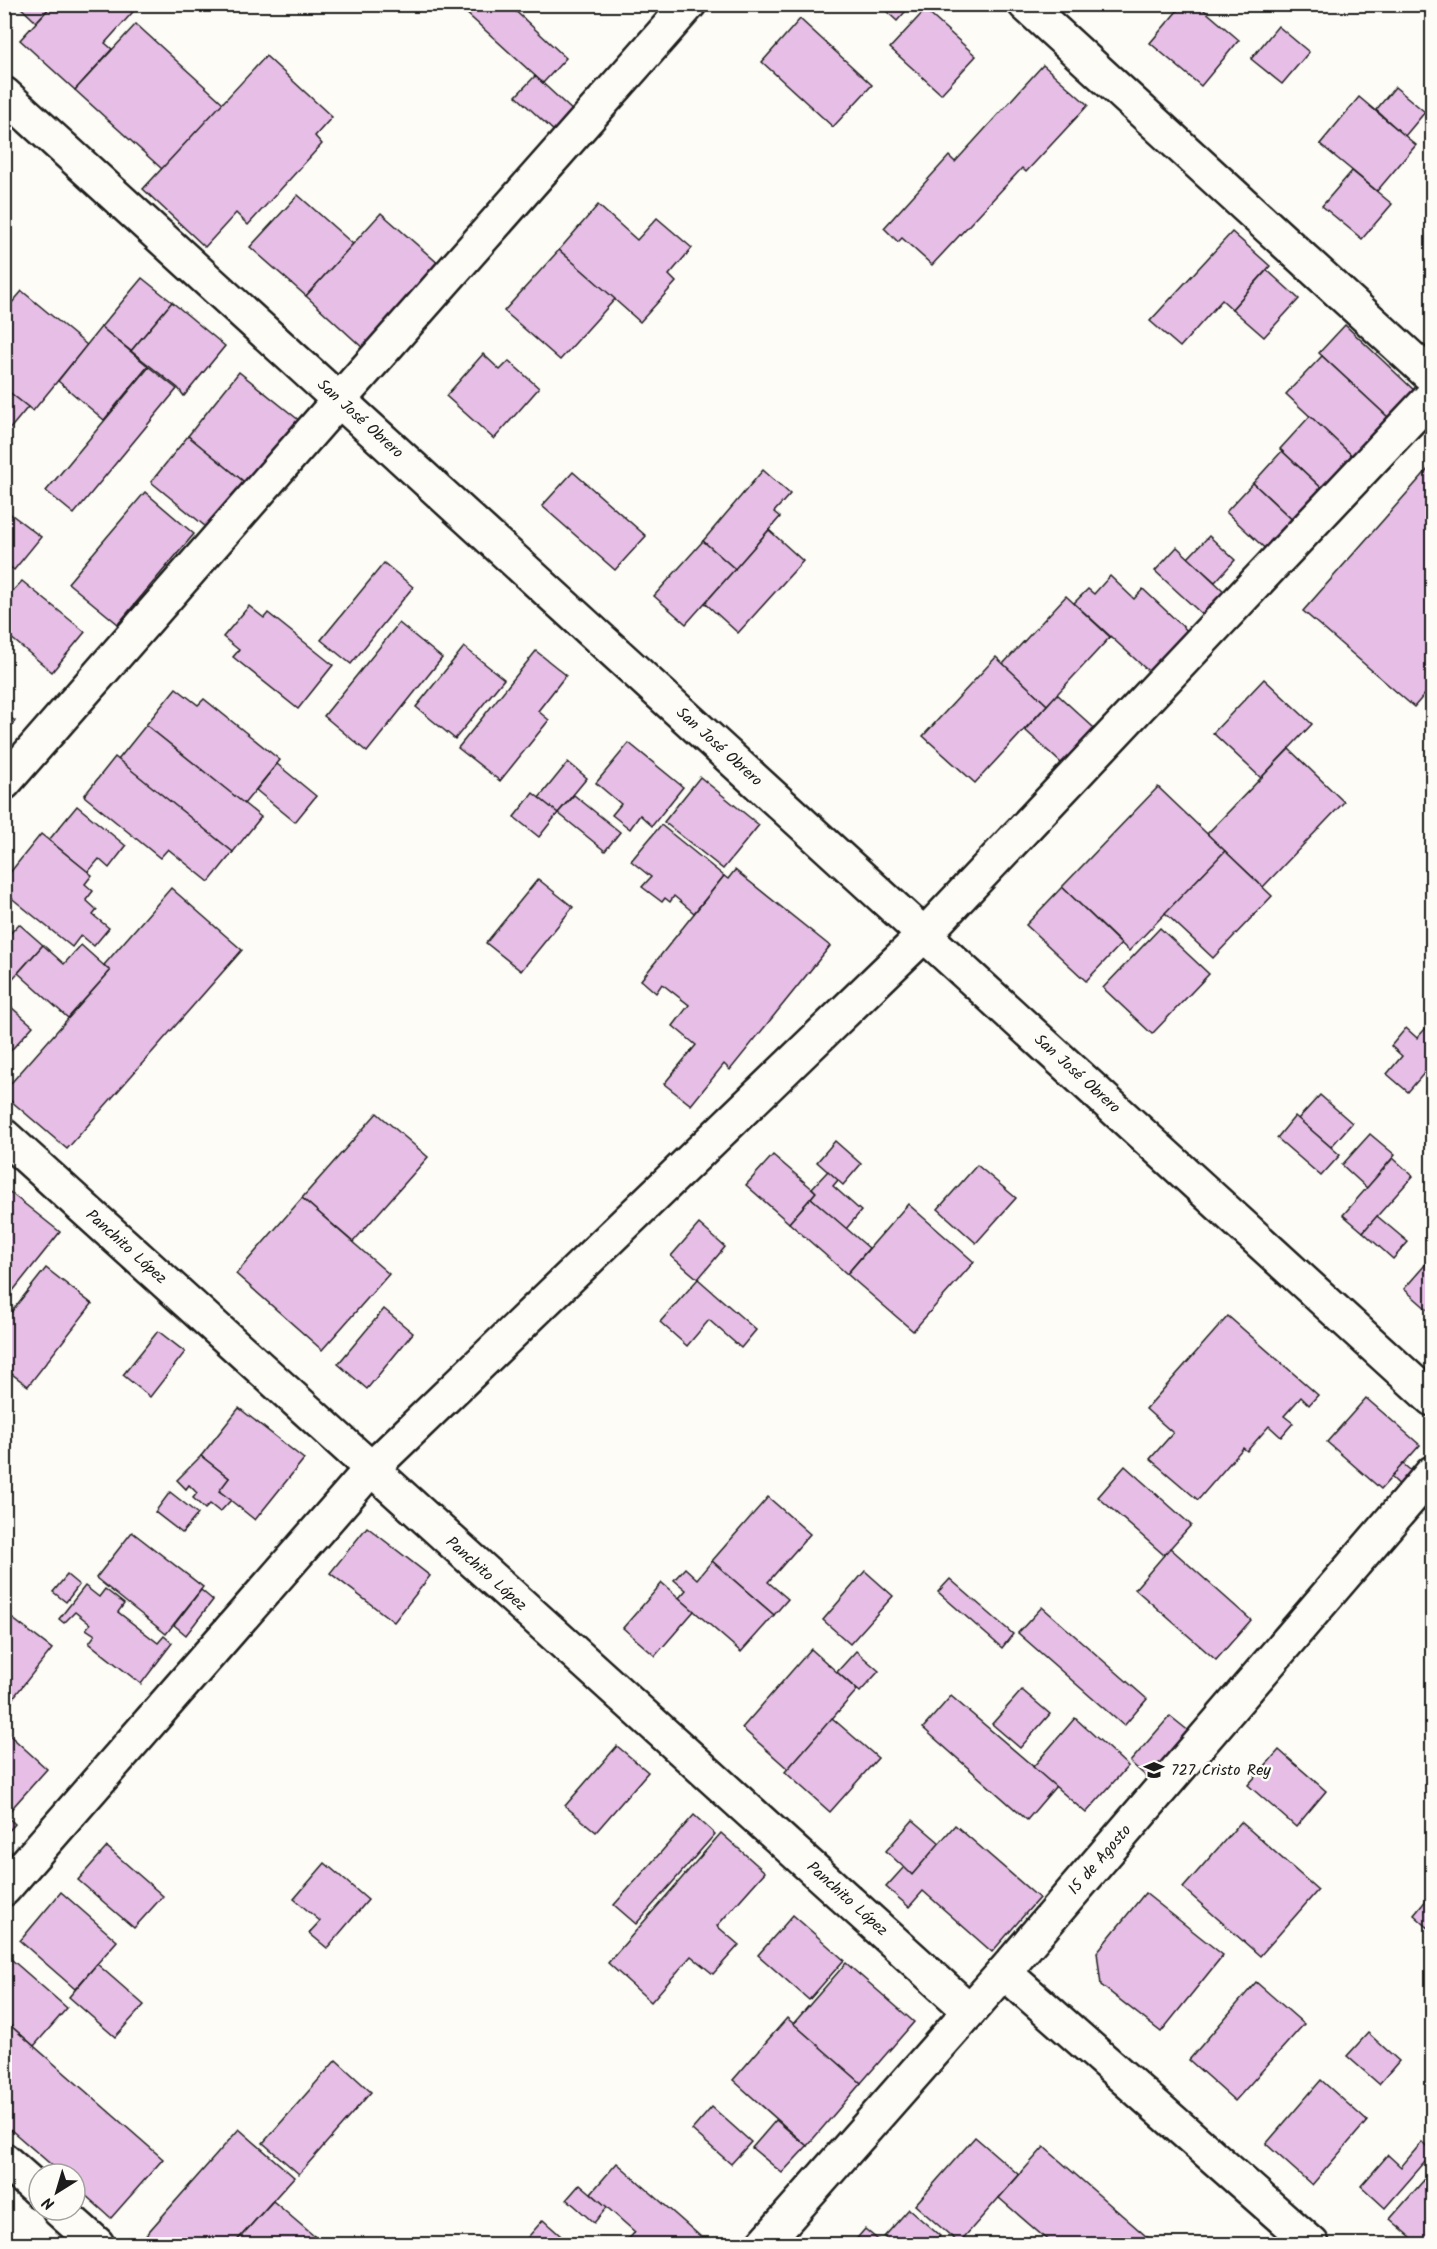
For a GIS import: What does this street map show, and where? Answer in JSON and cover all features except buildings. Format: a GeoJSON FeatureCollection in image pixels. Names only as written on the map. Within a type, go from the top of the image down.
{"type":"FeatureCollection","features":[{"type":"Feature","properties":{"kind":"street"},"geometry":{"type":"LineString","coordinates":[[4,783],[688,4]]}},
{"type":"Feature","properties":{"kind":"street"},"geometry":{"type":"LineString","coordinates":[[1025,4],[1432,377]]}},
{"type":"Feature","properties":{"kind":"street","name":"San José Obrero"},"geometry":{"type":"LineString","coordinates":[[4,94],[1432,1399]]}},
{"type":"Feature","properties":{"kind":"street"},"geometry":{"type":"LineString","coordinates":[[4,1889],[370,1470],[924,935],[1432,396]]}},
{"type":"Feature","properties":{"kind":"street","name":"Panchito López"},"geometry":{"type":"LineString","coordinates":[[4,1136],[370,1470],[969,2010]]}},
{"type":"Feature","properties":{"kind":"street","name":"15 de Agosto"},"geometry":{"type":"LineString","coordinates":[[764,2244],[1004,1972],[1432,1473]]}},
{"type":"Feature","properties":{"kind":"street"},"geometry":{"type":"LineString","coordinates":[[1004,1972],[1312,2244]]}},
{"type":"Feature","properties":{"kind":"street"},"geometry":{"type":"LineString","coordinates":[[4,2160],[27,2181]]}},
{"type":"Feature","properties":{"kind":"street"},"geometry":{"type":"LineString","coordinates":[[72,2222],[97,2244]]}},
{"type":"Feature","properties":{"kind":"place","name":"727 Cristo Rey"},"geometry":{"type":"Point","coordinates":[1154,1770]}}]}
